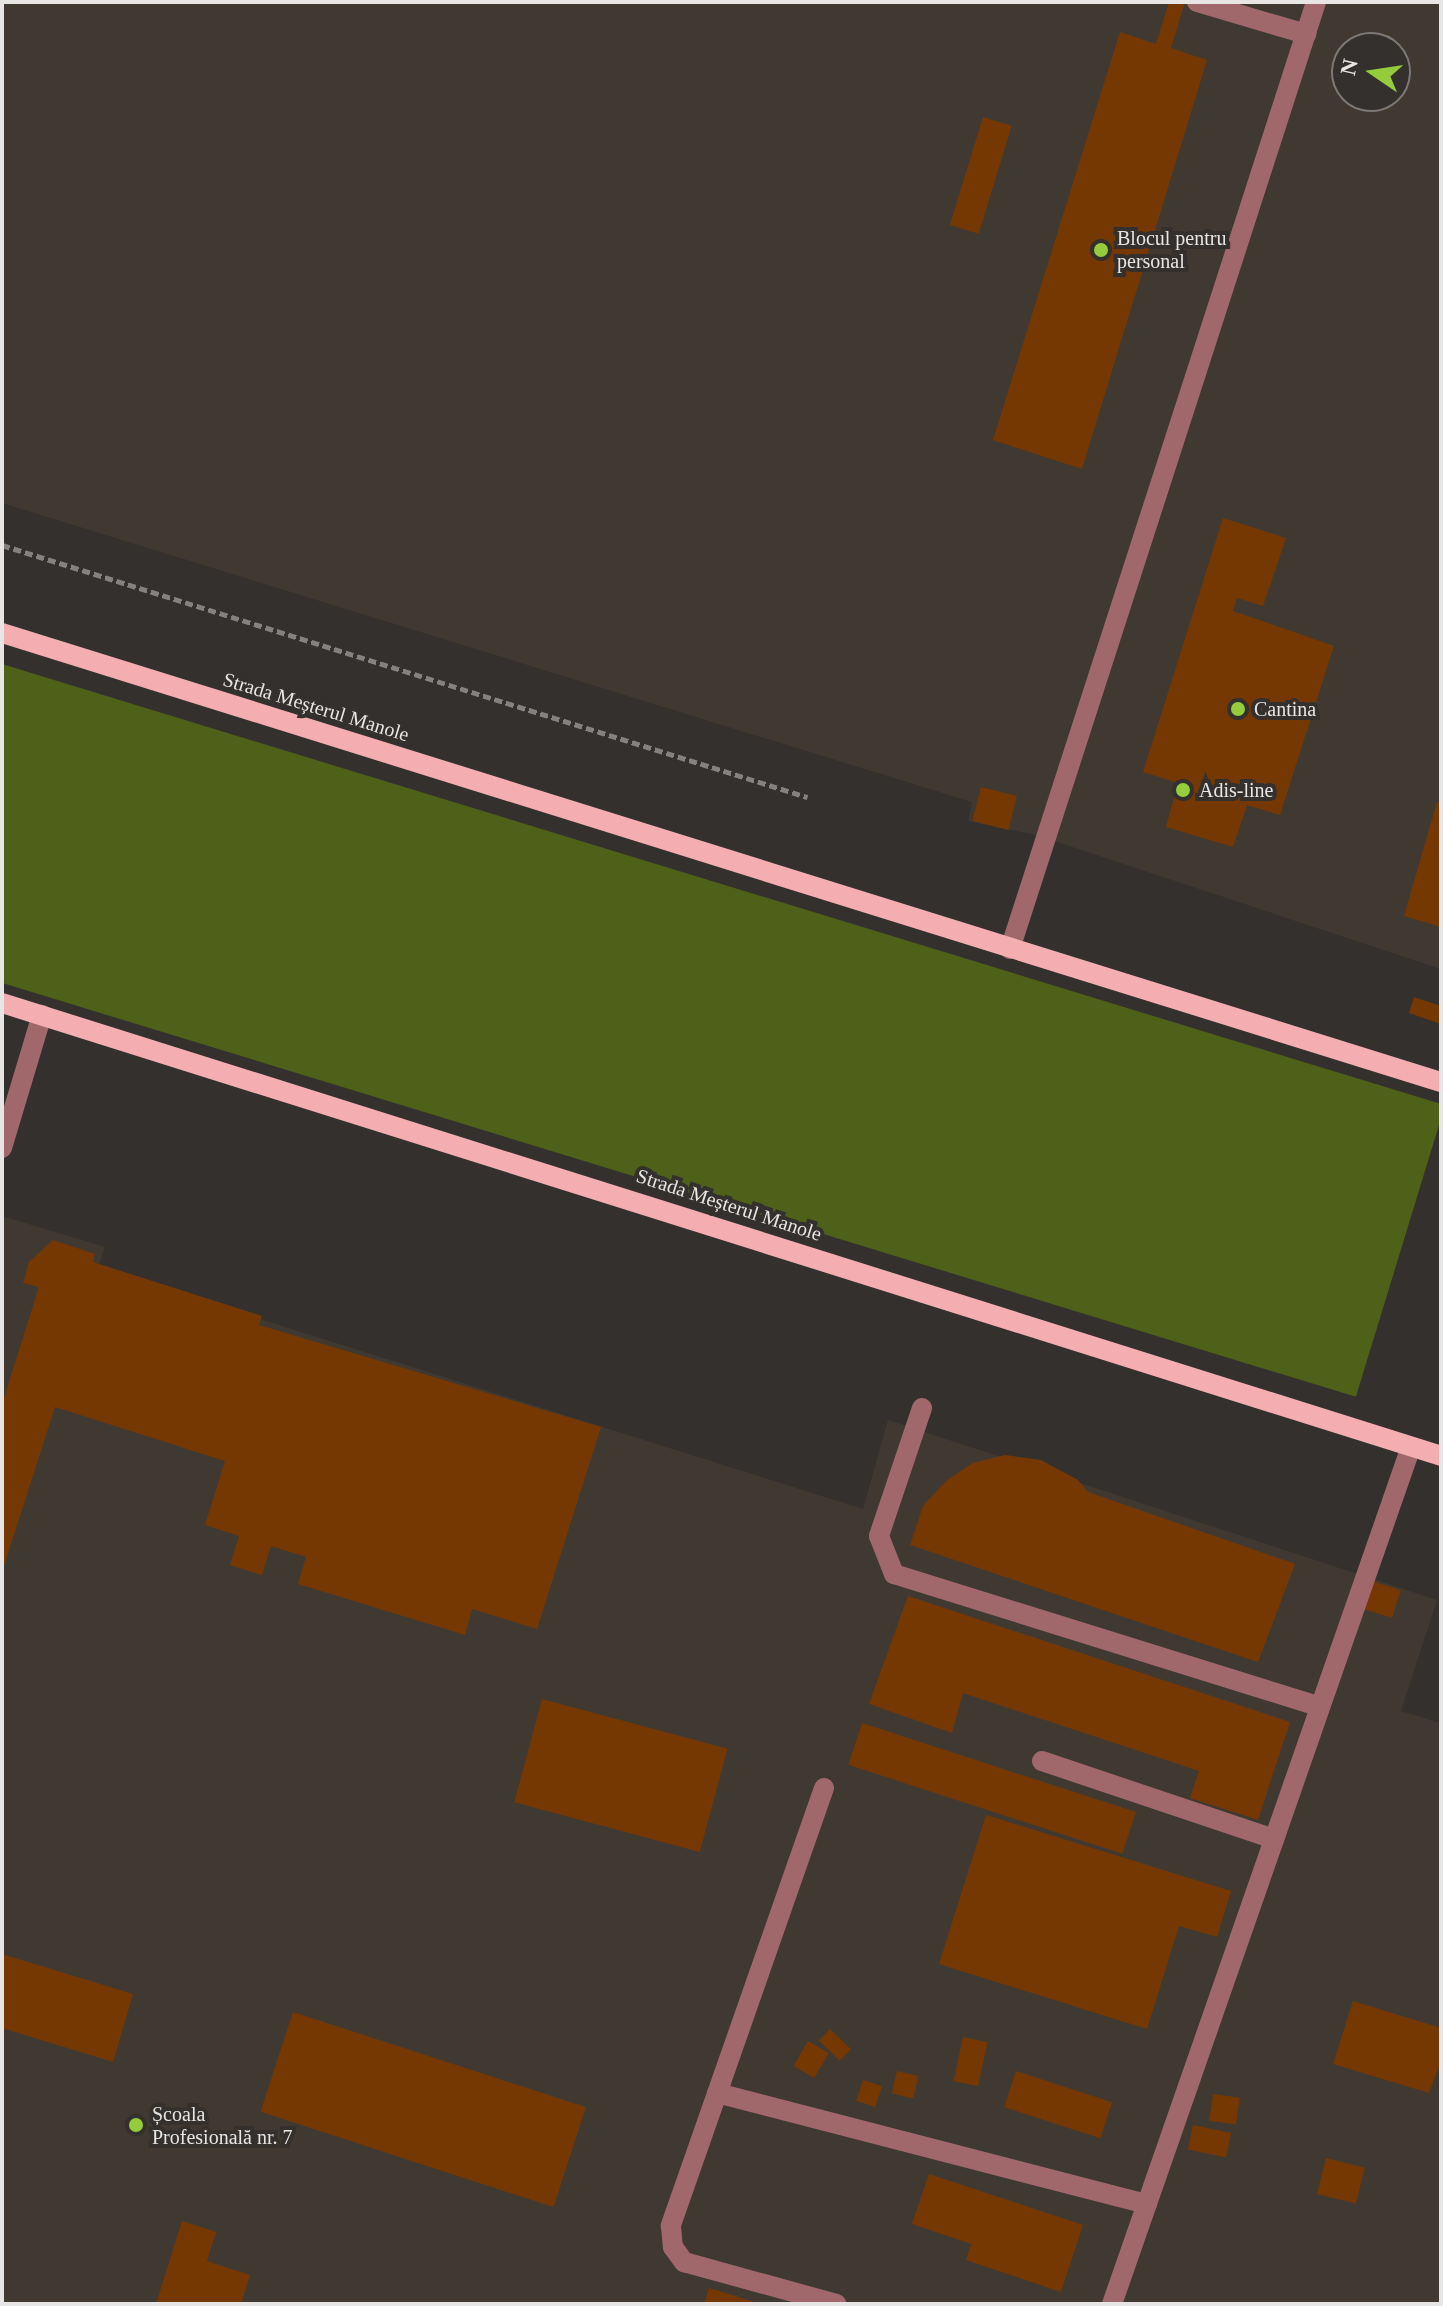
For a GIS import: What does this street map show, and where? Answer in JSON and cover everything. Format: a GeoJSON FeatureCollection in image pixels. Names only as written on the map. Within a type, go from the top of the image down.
{"type":"FeatureCollection","features":[{"type":"Feature","properties":{"kind":"main road","name":"Strada Meșterul Manole"},"geometry":{"type":"LineString","coordinates":[[2,633],[1441,1082]]}},
{"type":"Feature","properties":{"kind":"main road","name":"Strada Meșterul Manole"},"geometry":{"type":"LineString","coordinates":[[2,1003],[1441,1456]]}},
{"type":"Feature","properties":{"kind":"lane"},"geometry":{"type":"LineString","coordinates":[[1197,2],[1306,34]]}},
{"type":"Feature","properties":{"kind":"lane"},"geometry":{"type":"LineString","coordinates":[[1010,949],[1316,2]]}},
{"type":"Feature","properties":{"kind":"lane"},"geometry":{"type":"LineString","coordinates":[[2,1148],[42,1015]]}},
{"type":"Feature","properties":{"kind":"lane"},"geometry":{"type":"LineString","coordinates":[[922,1408],[879,1536],[894,1574],[1320,1707]]}},
{"type":"Feature","properties":{"kind":"lane"},"geometry":{"type":"LineString","coordinates":[[1112,2304],[1411,1447]]}},
{"type":"Feature","properties":{"kind":"lane"},"geometry":{"type":"LineString","coordinates":[[1042,1761],[1274,1839]]}},
{"type":"Feature","properties":{"kind":"lane"},"geometry":{"type":"LineString","coordinates":[[824,1788],[671,2226],[673,2247],[684,2262],[836,2304]]}},
{"type":"Feature","properties":{"kind":"lane"},"geometry":{"type":"LineString","coordinates":[[717,2093],[1147,2204]]}},
{"type":"Feature","properties":{"kind":"path"},"geometry":{"type":"LineString","coordinates":[[2,545],[807,797]]}},
{"type":"Feature","properties":{"kind":"shaded area"},"geometry":{"type":"Polygon","coordinates":[[[2,2],[1441,2],[1441,969],[1036,835],[968,821],[972,802],[2,503],[2,2]]]}},
{"type":"Feature","properties":{"kind":"shaded area"},"geometry":{"type":"Polygon","coordinates":[[[2,1216],[105,1247],[98,1268],[863,1509],[888,1420],[1437,1600],[1401,1711],[1441,1723],[1441,2304],[2,2304],[2,1216]]]}},
{"type":"Feature","properties":{"kind":"green space"},"geometry":{"type":"Polygon","coordinates":[[[2,664],[1441,1104],[1441,1118],[1356,1397],[2,983],[2,664]]]}},
{"type":"Feature","properties":{"kind":"building","name":"Blocul pentru personal"},"geometry":{"type":"Polygon","coordinates":[[[1169,2],[1185,2],[1171,48],[1207,60],[1082,469],[993,440],[1120,32],[1156,44],[1169,2]]]}},
{"type":"Feature","properties":{"kind":"building"},"geometry":{"type":"Polygon","coordinates":[[[983,117],[1012,126],[979,234],[950,225],[983,117]]]}},
{"type":"Feature","properties":{"kind":"building","name":"Cantina"},"geometry":{"type":"Polygon","coordinates":[[[1223,518],[1286,538],[1263,606],[1237,598],[1233,611],[1334,646],[1280,815],[1247,805],[1233,847],[1166,827],[1178,783],[1143,772],[1223,518]]]}},
{"type":"Feature","properties":{"kind":"building"},"geometry":{"type":"Polygon","coordinates":[[[981,787],[1017,796],[1008,830],[973,821],[981,787]]]}},
{"type":"Feature","properties":{"kind":"building"},"geometry":{"type":"Polygon","coordinates":[[[1437,802],[1441,803],[1441,927],[1404,916],[1437,802]]]}},
{"type":"Feature","properties":{"kind":"building"},"geometry":{"type":"Polygon","coordinates":[[[1414,997],[1441,1006],[1441,1024],[1409,1013],[1414,997]]]}},
{"type":"Feature","properties":{"kind":"building"},"geometry":{"type":"Polygon","coordinates":[[[53,1240],[95,1254],[93,1262],[262,1316],[259,1325],[601,1427],[537,1629],[472,1609],[465,1635],[298,1584],[306,1557],[271,1546],[262,1575],[230,1565],[239,1536],[205,1525],[225,1461],[55,1407],[2,1572],[2,1404],[39,1287],[23,1283],[29,1262],[53,1240]]]}},
{"type":"Feature","properties":{"kind":"building"},"geometry":{"type":"Polygon","coordinates":[[[1005,1455],[1041,1460],[1078,1480],[1088,1492],[1295,1564],[1258,1662],[910,1545],[923,1506],[947,1480],[973,1463],[1005,1455]]]}},
{"type":"Feature","properties":{"kind":"building"},"geometry":{"type":"Polygon","coordinates":[[[1371,1581],[1401,1590],[1392,1618],[1363,1609],[1371,1581]]]}},
{"type":"Feature","properties":{"kind":"building"},"geometry":{"type":"Polygon","coordinates":[[[908,1596],[1290,1722],[1258,1820],[1190,1798],[1199,1771],[963,1693],[952,1733],[869,1704],[908,1596]]]}},
{"type":"Feature","properties":{"kind":"building"},"geometry":{"type":"Polygon","coordinates":[[[542,1699],[727,1749],[700,1852],[514,1802],[542,1699]]]}},
{"type":"Feature","properties":{"kind":"building"},"geometry":{"type":"Polygon","coordinates":[[[862,1723],[1136,1812],[1122,1854],[848,1765],[862,1723]]]}},
{"type":"Feature","properties":{"kind":"building"},"geometry":{"type":"Polygon","coordinates":[[[986,1815],[1231,1891],[1217,1937],[1179,1926],[1147,2029],[939,1964],[986,1815]]]}},
{"type":"Feature","properties":{"kind":"building"},"geometry":{"type":"Polygon","coordinates":[[[2,1954],[133,1994],[113,2062],[2,2028],[2,1954]]]}},
{"type":"Feature","properties":{"kind":"building"},"geometry":{"type":"Polygon","coordinates":[[[1353,2001],[1441,2028],[1441,2061],[1429,2093],[1333,2064],[1353,2001]]]}},
{"type":"Feature","properties":{"kind":"building"},"geometry":{"type":"Polygon","coordinates":[[[293,2012],[586,2107],[553,2207],[261,2112],[293,2012]]]}},
{"type":"Feature","properties":{"kind":"building"},"geometry":{"type":"Polygon","coordinates":[[[830,2029],[851,2049],[840,2061],[819,2041],[830,2029]]]}},
{"type":"Feature","properties":{"kind":"building"},"geometry":{"type":"Polygon","coordinates":[[[963,2037],[987,2042],[978,2086],[954,2081],[963,2037]]]}},
{"type":"Feature","properties":{"kind":"building"},"geometry":{"type":"Polygon","coordinates":[[[808,2041],[829,2053],[814,2078],[794,2066],[808,2041]]]}},
{"type":"Feature","properties":{"kind":"building"},"geometry":{"type":"Polygon","coordinates":[[[897,2071],[918,2076],[913,2098],[892,2093],[897,2071]]]}},
{"type":"Feature","properties":{"kind":"building"},"geometry":{"type":"Polygon","coordinates":[[[1016,2071],[1112,2102],[1100,2138],[1004,2107],[1016,2071]]]}},
{"type":"Feature","properties":{"kind":"building"},"geometry":{"type":"Polygon","coordinates":[[[863,2080],[882,2086],[875,2107],[856,2101],[863,2080]]]}},
{"type":"Feature","properties":{"kind":"building"},"geometry":{"type":"Polygon","coordinates":[[[1213,2094],[1240,2098],[1236,2124],[1209,2121],[1213,2094]]]}},
{"type":"Feature","properties":{"kind":"building"},"geometry":{"type":"Polygon","coordinates":[[[1193,2125],[1231,2133],[1226,2158],[1188,2149],[1193,2125]]]}},
{"type":"Feature","properties":{"kind":"building"},"geometry":{"type":"Polygon","coordinates":[[[1326,2158],[1365,2168],[1356,2204],[1317,2194],[1326,2158]]]}},
{"type":"Feature","properties":{"kind":"building"},"geometry":{"type":"Polygon","coordinates":[[[929,2174],[1083,2225],[1061,2292],[966,2260],[971,2244],[912,2224],[929,2174]]]}},
{"type":"Feature","properties":{"kind":"building"},"geometry":{"type":"Polygon","coordinates":[[[182,2221],[216,2232],[207,2261],[250,2275],[241,2304],[156,2304],[182,2221]]]}},
{"type":"Feature","properties":{"kind":"building"},"geometry":{"type":"Polygon","coordinates":[[[709,2288],[758,2303],[704,2304],[709,2288]]]}},
{"type":"Feature","properties":{"kind":"place","name":"Blocul pentru personal"},"geometry":{"type":"Point","coordinates":[1101,250]}},
{"type":"Feature","properties":{"kind":"place","name":"Cantina"},"geometry":{"type":"Point","coordinates":[1238,709]}},
{"type":"Feature","properties":{"kind":"place","name":"Adis-line"},"geometry":{"type":"Point","coordinates":[1183,790]}},
{"type":"Feature","properties":{"kind":"place","name":"Școala Profesională nr. 7"},"geometry":{"type":"Point","coordinates":[136,2125]}}]}
